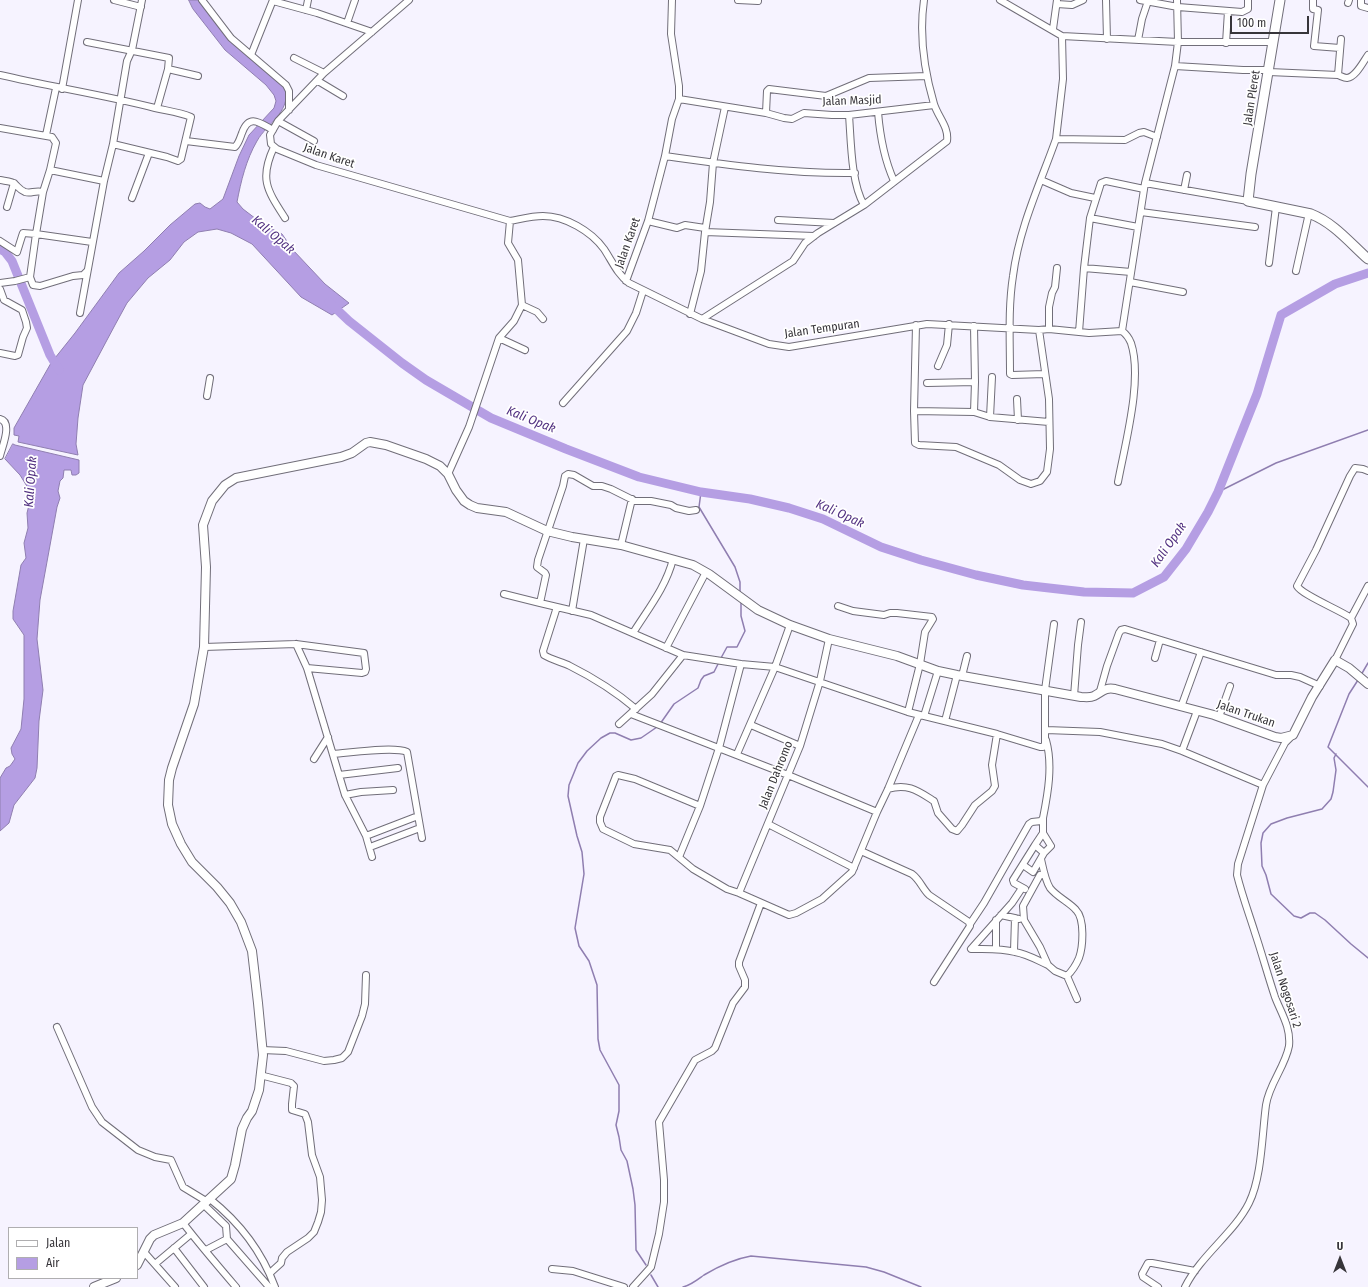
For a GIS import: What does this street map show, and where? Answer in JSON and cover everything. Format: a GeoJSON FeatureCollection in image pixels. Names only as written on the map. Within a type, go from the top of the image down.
{"type":"FeatureCollection","features":[{"type":"Feature","properties":{"kind":"main road","name":"Jalan Pleret"},"geometry":{"type":"LineString","coordinates":[[1248,201],[1251,174],[1280,0]]}},
{"type":"Feature","properties":{"kind":"main road"},"geometry":{"type":"LineString","coordinates":[[1248,201],[1309,213],[1325,220],[1368,259]]}},
{"type":"Feature","properties":{"kind":"street"},"geometry":{"type":"LineString","coordinates":[[46,136],[59,88],[78,0]]}},
{"type":"Feature","properties":{"kind":"street"},"geometry":{"type":"LineString","coordinates":[[114,0],[141,7]]}},
{"type":"Feature","properties":{"kind":"street"},"geometry":{"type":"LineString","coordinates":[[80,313],[92,242],[113,144],[127,61],[132,50],[142,0]]}},
{"type":"Feature","properties":{"kind":"street"},"geometry":{"type":"LineString","coordinates":[[202,0],[231,38],[286,85],[289,91],[289,110]]}},
{"type":"Feature","properties":{"kind":"street"},"geometry":{"type":"LineString","coordinates":[[306,10],[308,0]]}},
{"type":"Feature","properties":{"kind":"street"},"geometry":{"type":"LineString","coordinates":[[347,23],[355,0]]}},
{"type":"Feature","properties":{"kind":"street"},"geometry":{"type":"LineString","coordinates":[[285,218],[271,197],[266,180],[266,168],[274,147],[269,139],[270,128],[318,81],[324,73],[409,0]]}},
{"type":"Feature","properties":{"kind":"street","name":"Jalan Karet"},"geometry":{"type":"LineString","coordinates":[[274,147],[316,165],[510,221],[550,216],[568,221],[585,231],[604,248],[616,269],[626,280],[648,221],[665,156],[672,119],[679,100],[679,86],[671,34],[672,0]]}},
{"type":"Feature","properties":{"kind":"street"},"geometry":{"type":"LineString","coordinates":[[738,0],[758,1]]}},
{"type":"Feature","properties":{"kind":"street"},"geometry":{"type":"LineString","coordinates":[[702,319],[793,261],[805,244],[814,236],[864,205],[947,141],[946,129],[934,105],[924,59],[921,30],[924,0]]}},
{"type":"Feature","properties":{"kind":"street"},"geometry":{"type":"LineString","coordinates":[[1000,0],[1062,36],[1178,42],[1273,42]]}},
{"type":"Feature","properties":{"kind":"street"},"geometry":{"type":"LineString","coordinates":[[1053,30],[1057,2],[1072,5],[1082,0]]}},
{"type":"Feature","properties":{"kind":"street"},"geometry":{"type":"LineString","coordinates":[[1106,0],[1107,39]]}},
{"type":"Feature","properties":{"kind":"street"},"geometry":{"type":"LineString","coordinates":[[1140,0],[1178,7],[1228,11],[1246,11],[1248,0]]}},
{"type":"Feature","properties":{"kind":"street"},"geometry":{"type":"LineString","coordinates":[[1118,482],[1132,407],[1134,384],[1133,350],[1128,337],[1122,331],[1145,186],[1175,66],[1178,42],[1177,0]]}},
{"type":"Feature","properties":{"kind":"street"},"geometry":{"type":"LineString","coordinates":[[1313,0],[1313,9],[1318,10],[1314,46],[1340,48]]}},
{"type":"Feature","properties":{"kind":"street"},"geometry":{"type":"LineString","coordinates":[[1361,0],[1361,6],[1368,8]]}},
{"type":"Feature","properties":{"kind":"street"},"geometry":{"type":"LineString","coordinates":[[250,55],[273,1],[306,10],[372,32]]}},
{"type":"Feature","properties":{"kind":"street"},"geometry":{"type":"LineString","coordinates":[[1138,40],[1142,19],[1148,1]]}},
{"type":"Feature","properties":{"kind":"street"},"geometry":{"type":"LineString","coordinates":[[1226,43],[1228,11]]}},
{"type":"Feature","properties":{"kind":"street"},"geometry":{"type":"LineString","coordinates":[[1045,374],[1010,374],[1011,291],[1013,274],[1024,225],[1056,139],[1062,79],[1062,36]]}},
{"type":"Feature","properties":{"kind":"street"},"geometry":{"type":"LineString","coordinates":[[1338,75],[1341,39]]}},
{"type":"Feature","properties":{"kind":"street"},"geometry":{"type":"LineString","coordinates":[[87,42],[167,57],[170,60],[157,108]]}},
{"type":"Feature","properties":{"kind":"street"},"geometry":{"type":"LineString","coordinates":[[1175,66],[1338,75],[1346,78],[1350,77],[1368,55]]}},
{"type":"Feature","properties":{"kind":"street"},"geometry":{"type":"LineString","coordinates":[[294,58],[324,73]]}},
{"type":"Feature","properties":{"kind":"street"},"geometry":{"type":"LineString","coordinates":[[168,69],[198,76]]}},
{"type":"Feature","properties":{"kind":"street"},"geometry":{"type":"LineString","coordinates":[[0,75],[176,111],[191,117],[181,159],[178,161],[113,144]]}},
{"type":"Feature","properties":{"kind":"street"},"geometry":{"type":"LineString","coordinates":[[766,113],[767,91],[769,88],[826,96],[869,78],[927,76]]}},
{"type":"Feature","properties":{"kind":"street"},"geometry":{"type":"LineString","coordinates":[[318,81],[343,96]]}},
{"type":"Feature","properties":{"kind":"street","name":"Jalan Masjid"},"geometry":{"type":"LineString","coordinates":[[679,100],[766,113],[792,119],[804,113],[832,116],[934,105]]}},
{"type":"Feature","properties":{"kind":"street"},"geometry":{"type":"LineString","coordinates":[[690,314],[701,271],[714,163],[725,107]]}},
{"type":"Feature","properties":{"kind":"street"},"geometry":{"type":"LineString","coordinates":[[878,112],[880,136],[888,169],[894,181]]}},
{"type":"Feature","properties":{"kind":"street"},"geometry":{"type":"LineString","coordinates":[[848,115],[854,173],[864,205]]}},
{"type":"Feature","properties":{"kind":"street"},"geometry":{"type":"LineString","coordinates":[[278,120],[314,140]]}},
{"type":"Feature","properties":{"kind":"street"},"geometry":{"type":"LineString","coordinates":[[186,141],[235,147],[239,142],[246,125],[252,121],[259,122],[270,128]]}},
{"type":"Feature","properties":{"kind":"street"},"geometry":{"type":"LineString","coordinates":[[0,128],[52,137],[56,143],[43,192],[27,278]]}},
{"type":"Feature","properties":{"kind":"street"},"geometry":{"type":"LineString","coordinates":[[1056,139],[1090,140],[1107,138],[1125,140],[1144,132],[1157,136]]}},
{"type":"Feature","properties":{"kind":"street"},"geometry":{"type":"LineString","coordinates":[[132,198],[149,153]]}},
{"type":"Feature","properties":{"kind":"street"},"geometry":{"type":"LineString","coordinates":[[665,156],[714,163],[823,174],[854,173]]}},
{"type":"Feature","properties":{"kind":"street"},"geometry":{"type":"LineString","coordinates":[[50,170],[104,181]]}},
{"type":"Feature","properties":{"kind":"street"},"geometry":{"type":"LineString","coordinates":[[1184,190],[1187,175]]}},
{"type":"Feature","properties":{"kind":"street"},"geometry":{"type":"LineString","coordinates":[[0,180],[14,183],[19,189],[30,193],[36,190],[43,192]]}},
{"type":"Feature","properties":{"kind":"street"},"geometry":{"type":"LineString","coordinates":[[1041,180],[1071,193],[1096,198]]}},
{"type":"Feature","properties":{"kind":"street"},"geometry":{"type":"LineString","coordinates":[[1079,332],[1090,218],[1101,183],[1104,181],[1184,190],[1248,201]]}},
{"type":"Feature","properties":{"kind":"street"},"geometry":{"type":"LineString","coordinates":[[7,206],[14,183]]}},
{"type":"Feature","properties":{"kind":"street"},"geometry":{"type":"LineString","coordinates":[[1269,263],[1276,207]]}},
{"type":"Feature","properties":{"kind":"street"},"geometry":{"type":"LineString","coordinates":[[1141,212],[1255,227]]}},
{"type":"Feature","properties":{"kind":"street"},"geometry":{"type":"LineString","coordinates":[[1296,271],[1309,213]]}},
{"type":"Feature","properties":{"kind":"street"},"geometry":{"type":"LineString","coordinates":[[1090,218],[1138,227]]}},
{"type":"Feature","properties":{"kind":"street"},"geometry":{"type":"LineString","coordinates":[[778,220],[834,223]]}},
{"type":"Feature","properties":{"kind":"street"},"geometry":{"type":"LineString","coordinates":[[448,474],[469,427],[500,338],[514,321],[522,305],[518,260],[508,244],[510,221]]}},
{"type":"Feature","properties":{"kind":"street"},"geometry":{"type":"LineString","coordinates":[[648,221],[677,228],[685,225],[705,230],[814,236]]}},
{"type":"Feature","properties":{"kind":"street"},"geometry":{"type":"LineString","coordinates":[[0,241],[17,252],[23,233],[92,242]]}},
{"type":"Feature","properties":{"kind":"street"},"geometry":{"type":"LineString","coordinates":[[1049,329],[1049,307],[1055,287],[1057,268]]}},
{"type":"Feature","properties":{"kind":"street"},"geometry":{"type":"LineString","coordinates":[[1084,268],[1131,272]]}},
{"type":"Feature","properties":{"kind":"street"},"geometry":{"type":"LineString","coordinates":[[27,278],[33,285],[40,286],[73,276],[83,275],[87,271]]}},
{"type":"Feature","properties":{"kind":"street"},"geometry":{"type":"LineString","coordinates":[[0,283],[15,282],[27,278]]}},
{"type":"Feature","properties":{"kind":"street","name":"Jalan Tempuran"},"geometry":{"type":"LineString","coordinates":[[626,280],[643,291],[690,314],[769,344],[783,347],[916,326],[948,324],[1079,332],[1122,331]]}},
{"type":"Feature","properties":{"kind":"street"},"geometry":{"type":"LineString","coordinates":[[1130,282],[1183,292]]}},
{"type":"Feature","properties":{"kind":"street"},"geometry":{"type":"LineString","coordinates":[[0,289],[4,300],[22,310],[27,328],[18,355],[15,356],[0,353]]}},
{"type":"Feature","properties":{"kind":"street"},"geometry":{"type":"LineString","coordinates":[[563,403],[627,330],[636,313],[643,291]]}},
{"type":"Feature","properties":{"kind":"street"},"geometry":{"type":"LineString","coordinates":[[522,305],[537,312],[544,319]]}},
{"type":"Feature","properties":{"kind":"street"},"geometry":{"type":"LineString","coordinates":[[938,366],[947,345],[948,324]]}},
{"type":"Feature","properties":{"kind":"street"},"geometry":{"type":"LineString","coordinates":[[916,326],[913,437],[915,443],[956,447],[999,465],[1020,480],[1031,484],[1040,481],[1047,472],[1050,449],[1049,399],[1039,330]]}},
{"type":"Feature","properties":{"kind":"street"},"geometry":{"type":"LineString","coordinates":[[974,326],[974,412]]}},
{"type":"Feature","properties":{"kind":"street"},"geometry":{"type":"LineString","coordinates":[[500,338],[525,350]]}},
{"type":"Feature","properties":{"kind":"street"},"geometry":{"type":"LineString","coordinates":[[990,417],[992,377]]}},
{"type":"Feature","properties":{"kind":"street"},"geometry":{"type":"LineString","coordinates":[[207,396],[210,378]]}},
{"type":"Feature","properties":{"kind":"street"},"geometry":{"type":"LineString","coordinates":[[927,383],[975,382]]}},
{"type":"Feature","properties":{"kind":"street"},"geometry":{"type":"LineString","coordinates":[[1017,399],[1018,420]]}},
{"type":"Feature","properties":{"kind":"street"},"geometry":{"type":"LineString","coordinates":[[914,411],[974,412],[990,417],[1049,422]]}},
{"type":"Feature","properties":{"kind":"street"},"geometry":{"type":"LineString","coordinates":[[0,419],[6,423],[6,434],[0,456]]}},
{"type":"Feature","properties":{"kind":"street"},"geometry":{"type":"LineString","coordinates":[[138,1263],[154,1235],[183,1223],[231,1179],[242,1129],[252,1111],[259,1090],[262,1050],[252,951],[241,922],[230,903],[217,887],[192,862],[181,844],[170,817],[168,805],[169,780],[194,704],[204,647],[206,567],[203,524],[212,501],[218,492],[236,478],[244,475],[341,457],[352,453],[366,443],[370,442],[386,445],[426,459],[440,466],[448,474],[456,490],[464,501],[477,508],[506,512],[547,531],[572,537],[621,545],[693,565],[706,572],[758,610],[790,625],[829,639],[897,656],[938,671],[959,676],[1088,698],[1094,696],[1100,691],[1118,633],[1125,629],[1276,675],[1291,675],[1300,677],[1320,686]]}},
{"type":"Feature","properties":{"kind":"street"},"geometry":{"type":"LineString","coordinates":[[1293,735],[1312,697],[1335,660],[1353,624],[1351,618],[1298,589],[1297,584],[1316,550],[1355,468],[1368,471]]}},
{"type":"Feature","properties":{"kind":"street"},"geometry":{"type":"LineString","coordinates":[[540,603],[546,573],[539,569],[537,564],[565,476],[568,474],[574,475],[589,485],[602,486],[611,489],[638,502],[648,501],[666,504],[689,511],[696,510]]}},
{"type":"Feature","properties":{"kind":"street"},"geometry":{"type":"LineString","coordinates":[[621,545],[632,499]]}},
{"type":"Feature","properties":{"kind":"street"},"geometry":{"type":"LineString","coordinates":[[572,611],[584,539]]}},
{"type":"Feature","properties":{"kind":"street"},"geometry":{"type":"LineString","coordinates":[[633,632],[662,588],[670,571],[673,559]]}},
{"type":"Feature","properties":{"kind":"street"},"geometry":{"type":"LineString","coordinates":[[666,648],[706,572]]}},
{"type":"Feature","properties":{"kind":"street"},"geometry":{"type":"LineString","coordinates":[[1351,618],[1368,586]]}},
{"type":"Feature","properties":{"kind":"street"},"geometry":{"type":"LineString","coordinates":[[504,594],[591,615],[633,632],[682,655],[741,664],[775,667],[908,712],[997,734],[1040,747],[1043,747],[1045,744],[1045,690],[1054,624]]}},
{"type":"Feature","properties":{"kind":"street"},"geometry":{"type":"LineString","coordinates":[[838,606],[853,611],[884,616],[890,613],[897,613],[932,617],[932,623],[925,632],[920,664],[908,712]]}},
{"type":"Feature","properties":{"kind":"street"},"geometry":{"type":"LineString","coordinates":[[557,607],[543,651],[544,655],[569,665],[590,676],[620,696],[636,709]]}},
{"type":"Feature","properties":{"kind":"street"},"geometry":{"type":"LineString","coordinates":[[1074,696],[1081,622]]}},
{"type":"Feature","properties":{"kind":"street"},"geometry":{"type":"LineString","coordinates":[[737,754],[751,725],[775,667],[790,625]]}},
{"type":"Feature","properties":{"kind":"street","name":"Jalan Dahromo"},"geometry":{"type":"LineString","coordinates":[[739,894],[800,746],[820,682],[829,639]]}},
{"type":"Feature","properties":{"kind":"street"},"geometry":{"type":"LineString","coordinates":[[1155,658],[1160,640]]}},
{"type":"Feature","properties":{"kind":"street"},"geometry":{"type":"LineString","coordinates":[[204,647],[296,644],[364,653],[366,669],[365,672],[362,673],[307,668]]}},
{"type":"Feature","properties":{"kind":"street"},"geometry":{"type":"LineString","coordinates":[[296,644],[307,668],[345,795],[366,836],[372,858]]}},
{"type":"Feature","properties":{"kind":"street"},"geometry":{"type":"LineString","coordinates":[[1181,707],[1200,652]]}},
{"type":"Feature","properties":{"kind":"street"},"geometry":{"type":"LineString","coordinates":[[619,724],[656,690],[682,655]]}},
{"type":"Feature","properties":{"kind":"street"},"geometry":{"type":"LineString","coordinates":[[945,721],[959,676],[968,656]]}},
{"type":"Feature","properties":{"kind":"street"},"geometry":{"type":"LineString","coordinates":[[1335,660],[1350,668],[1368,684]]}},
{"type":"Feature","properties":{"kind":"street"},"geometry":{"type":"LineString","coordinates":[[680,857],[700,806],[719,748],[741,664]]}},
{"type":"Feature","properties":{"kind":"street"},"geometry":{"type":"LineString","coordinates":[[700,806],[634,779],[619,775],[616,776],[600,817],[600,822],[603,829],[634,844],[670,850],[693,869],[727,889],[789,915],[796,914],[822,898],[852,872],[877,812],[922,716],[938,671]]}},
{"type":"Feature","properties":{"kind":"street"},"geometry":{"type":"LineString","coordinates":[[1219,717],[1230,686]]}},
{"type":"Feature","properties":{"kind":"street","name":"Jalan Trukan"},"geometry":{"type":"LineString","coordinates":[[1100,691],[1115,688],[1219,717],[1275,738],[1293,735]]}},
{"type":"Feature","properties":{"kind":"street"},"geometry":{"type":"LineString","coordinates":[[1182,751],[1197,711]]}},
{"type":"Feature","properties":{"kind":"street"},"geometry":{"type":"LineString","coordinates":[[631,714],[737,754],[877,812]]}},
{"type":"Feature","properties":{"kind":"street"},"geometry":{"type":"LineString","coordinates":[[751,725],[800,746]]}},
{"type":"Feature","properties":{"kind":"street"},"geometry":{"type":"LineString","coordinates":[[1046,730],[1100,732],[1162,744],[1182,751],[1263,786]]}},
{"type":"Feature","properties":{"kind":"street"},"geometry":{"type":"LineString","coordinates":[[888,789],[894,787],[915,789],[934,801],[938,813],[952,829],[957,831],[975,805],[989,794],[995,786],[992,765],[997,734]]}},
{"type":"Feature","properties":{"kind":"street","name":"Jalan Nogosari 2"},"geometry":{"type":"LineString","coordinates":[[1185,1287],[1209,1252],[1241,1217],[1249,1204],[1253,1193],[1264,1133],[1268,1095],[1285,1058],[1288,1046],[1286,1021],[1276,998],[1237,875],[1238,864],[1263,786],[1285,743],[1293,735]]}},
{"type":"Feature","properties":{"kind":"street"},"geometry":{"type":"LineString","coordinates":[[314,759],[328,737]]}},
{"type":"Feature","properties":{"kind":"street"},"geometry":{"type":"LineString","coordinates":[[1033,872],[1042,856],[1051,846],[1043,833],[1043,818],[1049,781],[1049,756],[1045,740]]}},
{"type":"Feature","properties":{"kind":"street"},"geometry":{"type":"LineString","coordinates":[[333,754],[392,750],[407,752],[422,838]]}},
{"type":"Feature","properties":{"kind":"street"},"geometry":{"type":"LineString","coordinates":[[339,775],[398,768]]}},
{"type":"Feature","properties":{"kind":"street"},"geometry":{"type":"LineString","coordinates":[[345,795],[361,792],[393,790]]}},
{"type":"Feature","properties":{"kind":"street"},"geometry":{"type":"LineString","coordinates":[[366,836],[418,816]]}},
{"type":"Feature","properties":{"kind":"street"},"geometry":{"type":"LineString","coordinates":[[934,982],[984,903],[1030,824],[1043,818]]}},
{"type":"Feature","properties":{"kind":"street"},"geometry":{"type":"LineString","coordinates":[[768,824],[854,868]]}},
{"type":"Feature","properties":{"kind":"street"},"geometry":{"type":"LineString","coordinates":[[370,847],[420,828]]}},
{"type":"Feature","properties":{"kind":"street"},"geometry":{"type":"LineString","coordinates":[[1030,892],[1014,883],[1014,880],[1043,833]]}},
{"type":"Feature","properties":{"kind":"street"},"geometry":{"type":"LineString","coordinates":[[1035,845],[1042,856],[1050,887],[1076,910],[1081,918],[1082,945],[1079,957],[1068,976]]}},
{"type":"Feature","properties":{"kind":"street"},"geometry":{"type":"LineString","coordinates":[[861,851],[912,874],[920,882],[924,890],[970,924]]}},
{"type":"Feature","properties":{"kind":"street"},"geometry":{"type":"LineString","coordinates":[[1023,865],[1047,879]]}},
{"type":"Feature","properties":{"kind":"street"},"geometry":{"type":"LineString","coordinates":[[1040,875],[1023,906],[1024,920],[1048,964],[1055,971],[1068,976],[1076,999]]}},
{"type":"Feature","properties":{"kind":"street"},"geometry":{"type":"LineString","coordinates":[[1022,888],[996,922],[971,949],[996,949],[1014,952],[1029,956],[1048,964]]}},
{"type":"Feature","properties":{"kind":"street"},"geometry":{"type":"LineString","coordinates":[[633,1287],[651,1268],[659,1234],[664,1202],[664,1180],[659,1122],[695,1060],[715,1048],[733,1002],[745,987],[745,980],[739,966],[739,962],[761,903]]}},
{"type":"Feature","properties":{"kind":"street"},"geometry":{"type":"LineString","coordinates":[[996,922],[1015,918],[1024,920]]}},
{"type":"Feature","properties":{"kind":"street"},"geometry":{"type":"LineString","coordinates":[[1014,952],[1015,918]]}},
{"type":"Feature","properties":{"kind":"street"},"geometry":{"type":"LineString","coordinates":[[996,922],[996,949]]}},
{"type":"Feature","properties":{"kind":"street"},"geometry":{"type":"LineString","coordinates":[[262,1050],[286,1051],[306,1055],[324,1061],[342,1058],[348,1052],[362,1016],[365,1004],[366,975]]}},
{"type":"Feature","properties":{"kind":"street"},"geometry":{"type":"LineString","coordinates":[[57,1027],[92,1107],[102,1122],[138,1150],[155,1157],[171,1160],[183,1187],[227,1214],[240,1228],[262,1258],[276,1287]]}},
{"type":"Feature","properties":{"kind":"street"},"geometry":{"type":"LineString","coordinates":[[260,1075],[291,1083],[294,1086],[292,1110],[304,1114],[308,1122],[312,1155],[320,1177],[322,1200],[320,1217],[314,1232],[308,1238],[287,1252],[282,1258],[281,1263],[270,1273]]}},
{"type":"Feature","properties":{"kind":"street"},"geometry":{"type":"LineString","coordinates":[[206,1201],[226,1226],[227,1239],[270,1287]]}},
{"type":"Feature","properties":{"kind":"street"},"geometry":{"type":"LineString","coordinates":[[183,1223],[236,1287]]}},
{"type":"Feature","properties":{"kind":"street"},"geometry":{"type":"LineString","coordinates":[[155,1264],[191,1234]]}},
{"type":"Feature","properties":{"kind":"street"},"geometry":{"type":"LineString","coordinates":[[206,1250],[227,1239]]}},
{"type":"Feature","properties":{"kind":"street"},"geometry":{"type":"LineString","coordinates":[[174,1248],[204,1287]]}},
{"type":"Feature","properties":{"kind":"street"},"geometry":{"type":"LineString","coordinates":[[144,1252],[175,1287]]}},
{"type":"Feature","properties":{"kind":"street"},"geometry":{"type":"LineString","coordinates":[[1158,1287],[1142,1277],[1148,1263],[1195,1271]]}},
{"type":"Feature","properties":{"kind":"street"},"geometry":{"type":"LineString","coordinates":[[552,1269],[573,1271],[624,1287]]}},
{"type":"Feature","properties":{"kind":"street"},"geometry":{"type":"LineString","coordinates":[[94,1287],[114,1279]]}},
{"type":"Feature","properties":{"kind":"water"},"geometry":{"type":"Polygon","coordinates":[[[189,0],[204,0],[229,39],[286,89],[286,98],[281,111],[257,141],[250,156],[242,178],[237,202],[243,209],[264,225],[282,234],[293,250],[325,284],[349,303],[332,315],[301,297],[252,244],[231,233],[217,229],[198,232],[184,242],[170,260],[148,278],[127,303],[115,325],[83,385],[76,444],[78,455],[18,442],[19,436],[14,435],[14,428],[51,363],[119,273],[170,225],[195,204],[200,203],[210,209],[223,199],[239,156],[249,135],[274,108],[276,101],[274,95],[266,85],[225,50],[193,9],[189,0]]]}},
{"type":"Feature","properties":{"kind":"water"},"geometry":{"type":"Polygon","coordinates":[[[13,444],[79,460],[79,473],[72,475],[71,470],[64,470],[63,478],[60,481],[58,491],[60,498],[57,507],[40,600],[37,639],[43,690],[35,778],[14,805],[9,823],[0,831],[0,778],[6,768],[10,766],[15,759],[11,748],[21,729],[24,699],[24,635],[13,619],[13,611],[21,565],[26,558],[24,543],[28,528],[27,513],[31,497],[28,488],[20,475],[5,459],[13,444]]]}},
{"type":"Feature","properties":{"kind":"waterway"},"geometry":{"type":"LineString","coordinates":[[0,249],[5,252],[12,261],[50,355],[59,370]]}},
{"type":"Feature","properties":{"kind":"waterway","name":"Kali Opak"},"geometry":{"type":"LineString","coordinates":[[329,302],[349,321],[402,363],[426,380],[491,418],[639,477],[701,492],[750,499],[789,508],[823,519],[881,547],[976,575],[1023,585],[1084,592],[1133,593],[1164,577],[1186,549],[1208,512],[1218,492],[1257,394],[1281,315],[1335,284],[1368,273]]}},
{"type":"Feature","properties":{"kind":"waterway"},"geometry":{"type":"LineString","coordinates":[[1218,492],[1276,463],[1368,430]]}},
{"type":"Feature","properties":{"kind":"waterway"},"geometry":{"type":"LineString","coordinates":[[701,492],[699,507],[735,567],[740,582],[740,594]]}},
{"type":"Feature","properties":{"kind":"waterway"},"geometry":{"type":"LineString","coordinates":[[721,658],[727,647],[737,647],[745,631],[741,616],[741,601]]}},
{"type":"Feature","properties":{"kind":"waterway"},"geometry":{"type":"LineString","coordinates":[[1361,675],[1368,663]]}},
{"type":"Feature","properties":{"kind":"waterway"},"geometry":{"type":"LineString","coordinates":[[660,724],[674,704],[698,688],[704,676],[714,672],[718,664]]}},
{"type":"Feature","properties":{"kind":"waterway"},"geometry":{"type":"LineString","coordinates":[[1358,680],[1349,694],[1328,747],[1368,787]]}},
{"type":"Feature","properties":{"kind":"waterway"},"geometry":{"type":"LineString","coordinates":[[646,1265],[636,1250],[635,1205],[633,1189],[627,1161],[621,1150],[616,1125],[619,1111],[619,1085],[600,1050],[598,1039],[597,985],[589,961],[579,946],[575,928],[584,874],[582,852],[568,796],[569,785],[578,763],[587,751],[601,738],[610,733],[615,733],[631,740],[641,738],[657,727]]}},
{"type":"Feature","properties":{"kind":"waterway"},"geometry":{"type":"LineString","coordinates":[[1336,754],[1334,758],[1336,770],[1331,799],[1322,809],[1287,818],[1271,824],[1263,833],[1261,843],[1262,866],[1271,894],[1294,916],[1301,918],[1310,913],[1315,913],[1368,958]]}},
{"type":"Feature","properties":{"kind":"waterway"},"geometry":{"type":"LineString","coordinates":[[683,1287],[691,1284],[721,1266],[751,1256],[866,1267],[884,1272],[921,1287]]}},
{"type":"Feature","properties":{"kind":"waterway"},"geometry":{"type":"LineString","coordinates":[[651,1275],[658,1287]]}}]}
